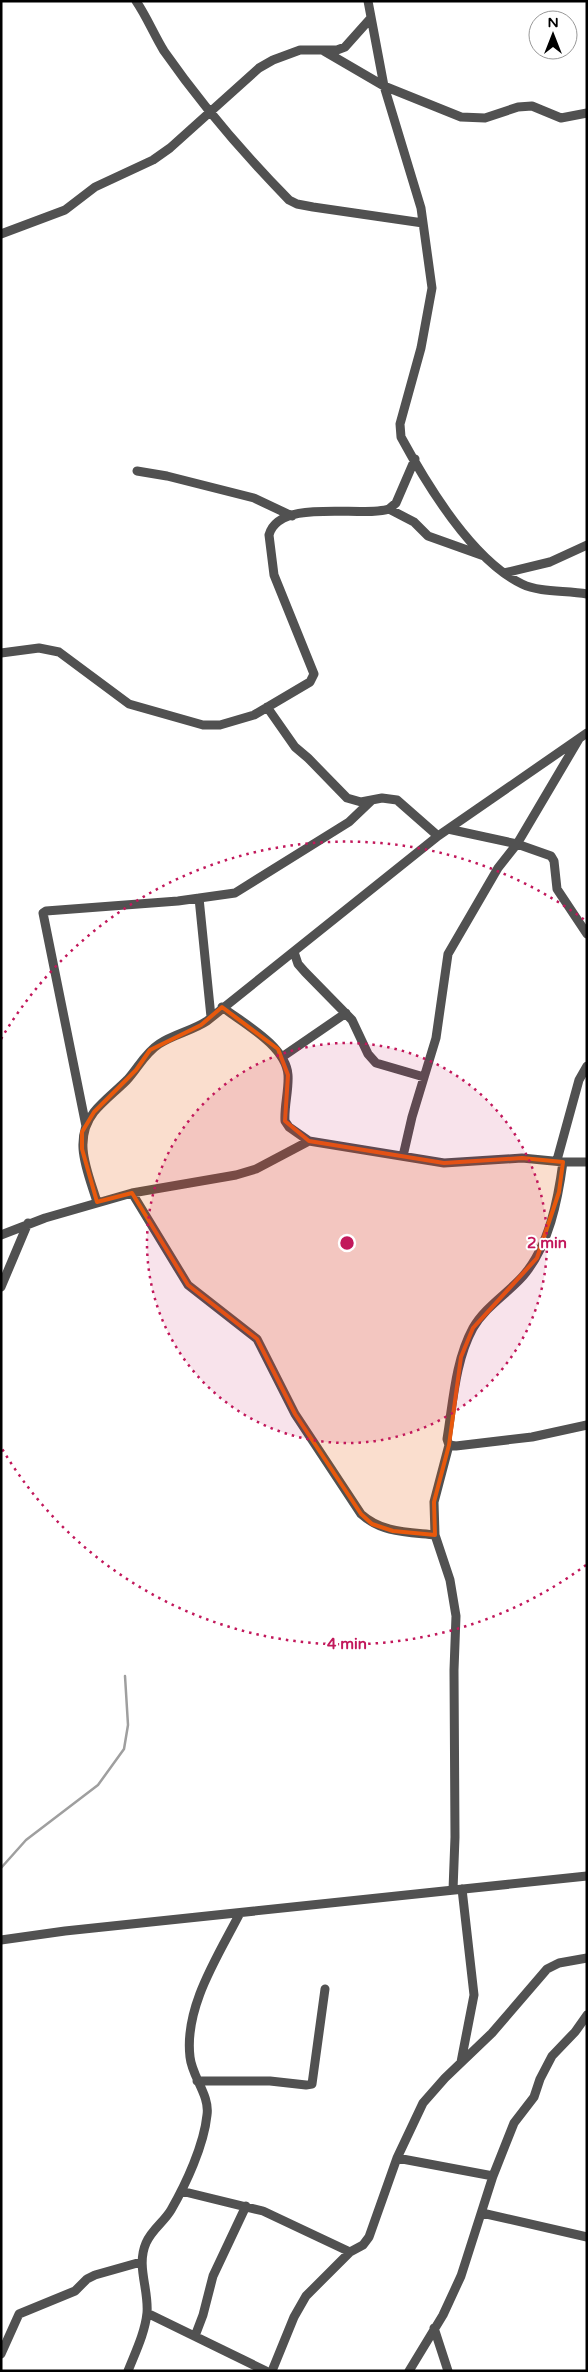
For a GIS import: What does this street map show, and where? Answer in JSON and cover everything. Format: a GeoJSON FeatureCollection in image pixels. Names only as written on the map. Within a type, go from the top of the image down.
{"type":"FeatureCollection","features":[{"type":"Feature","properties":{"kind":"street"},"geometry":{"type":"LineString","coordinates":[[136,1],[163,49],[210,112],[247,157],[288,200],[312,207],[424,223]]}},
{"type":"Feature","properties":{"kind":"street"},"geometry":{"type":"LineString","coordinates":[[368,1],[384,86],[421,208],[432,288],[421,348],[400,424],[401,437],[452,520],[484,556],[504,573],[532,587],[587,594]]}},
{"type":"Feature","properties":{"kind":"street"},"geometry":{"type":"LineString","coordinates":[[1,234],[65,210],[95,187],[153,160],[170,148],[249,76],[266,64],[300,50],[337,50],[345,47],[370,19]]}},
{"type":"Feature","properties":{"kind":"street"},"geometry":{"type":"LineString","coordinates":[[322,50],[384,86],[461,117],[485,118],[518,107],[532,106],[561,118],[587,113]]}},
{"type":"Feature","properties":{"kind":"street"},"geometry":{"type":"LineString","coordinates":[[389,509],[396,503],[415,460]]}},
{"type":"Feature","properties":{"kind":"street"},"geometry":{"type":"LineString","coordinates":[[137,471],[160,474],[246,495],[292,516]]}},
{"type":"Feature","properties":{"kind":"street"},"geometry":{"type":"LineString","coordinates":[[1,653],[38,648],[59,652],[129,704],[203,725],[226,724],[254,715],[310,682],[314,674],[274,576],[271,530],[274,525],[292,516],[309,511],[389,509],[414,522],[428,536],[484,556]]}},
{"type":"Feature","properties":{"kind":"street"},"geometry":{"type":"LineString","coordinates":[[504,573],[550,562],[587,545]]}},
{"type":"Feature","properties":{"kind":"street"},"geometry":{"type":"LineString","coordinates":[[267,707],[295,747],[347,798],[354,802],[382,798],[397,800],[438,836]]}},
{"type":"Feature","properties":{"kind":"street"},"geometry":{"type":"LineString","coordinates":[[97,1202],[82,1149],[82,1132],[94,1112],[136,1070],[150,1050],[161,1042],[201,1025],[438,836],[584,735]]}},
{"type":"Feature","properties":{"kind":"street"},"geometry":{"type":"LineString","coordinates":[[403,1156],[436,1038],[448,954],[456,937],[498,868],[517,844],[584,735]]}},
{"type":"Feature","properties":{"kind":"street"},"geometry":{"type":"LineString","coordinates":[[86,1126],[43,913],[46,911],[199,898],[235,893],[348,822],[371,801]]}},
{"type":"Feature","properties":{"kind":"street"},"geometry":{"type":"LineString","coordinates":[[448,829],[517,844],[554,858],[557,889],[587,934]]}},
{"type":"Feature","properties":{"kind":"street"},"geometry":{"type":"LineString","coordinates":[[199,898],[211,1017]]}},
{"type":"Feature","properties":{"kind":"street"},"geometry":{"type":"LineString","coordinates":[[294,952],[305,972],[346,1013],[362,1038],[368,1054],[376,1063],[424,1077]]}},
{"type":"Feature","properties":{"kind":"street"},"geometry":{"type":"LineString","coordinates":[[222,1008],[278,1049],[288,1075],[285,1121],[289,1127],[310,1141],[444,1163],[461,1164],[522,1158],[587,1162]]}},
{"type":"Feature","properties":{"kind":"street"},"geometry":{"type":"LineString","coordinates":[[282,1057],[346,1013]]}},
{"type":"Feature","properties":{"kind":"street"},"geometry":{"type":"LineString","coordinates":[[461,2062],[474,1995],[457,1890],[454,1670],[456,1616],[450,1580],[435,1535],[434,1502],[449,1445],[447,1439],[461,1357],[473,1328],[490,1306],[522,1277],[537,1258],[559,1192],[560,1161],[579,1080],[587,1066]]}},
{"type":"Feature","properties":{"kind":"street"},"geometry":{"type":"LineString","coordinates":[[1,1235],[28,1223],[132,1193],[236,1176],[256,1169],[310,1141]]}},
{"type":"Feature","properties":{"kind":"street"},"geometry":{"type":"LineString","coordinates":[[132,1193],[188,1285],[257,1339],[295,1414],[361,1514],[372,1524],[393,1530],[435,1535]]}},
{"type":"Feature","properties":{"kind":"street"},"geometry":{"type":"LineString","coordinates":[[1,1287],[28,1223]]}},
{"type":"Feature","properties":{"kind":"street"},"geometry":{"type":"LineString","coordinates":[[449,1445],[532,1437],[587,1425]]}},
{"type":"Feature","properties":{"kind":"street"},"geometry":{"type":"LineString","coordinates":[[1,1940],[65,1931],[587,1876]]}},
{"type":"Feature","properties":{"kind":"street"},"geometry":{"type":"LineString","coordinates":[[128,2371],[143,2332],[147,2313],[141,2262],[149,2236],[171,2211],[181,2191],[195,2157],[207,2115],[206,2101],[190,2059],[189,2035],[205,1985],[240,1913]]}},
{"type":"Feature","properties":{"kind":"street"},"geometry":{"type":"LineString","coordinates":[[272,2371],[294,2317],[306,2296],[350,2252],[363,2245],[369,2237],[397,2158],[423,2103],[461,2062],[492,2033],[547,1969],[559,1963],[587,1958]]}},
{"type":"Feature","properties":{"kind":"street"},"geometry":{"type":"LineString","coordinates":[[197,2081],[270,2081],[306,2086],[312,2084],[325,1989]]}},
{"type":"Feature","properties":{"kind":"street"},"geometry":{"type":"LineString","coordinates":[[409,2371],[443,2314],[461,2276],[493,2176],[514,2124],[534,2097],[540,2079],[552,2056],[575,2032],[587,2015]]}},
{"type":"Feature","properties":{"kind":"street"},"geometry":{"type":"LineString","coordinates":[[397,2158],[493,2176]]}},
{"type":"Feature","properties":{"kind":"street"},"geometry":{"type":"LineString","coordinates":[[181,2191],[263,2211],[350,2252]]}},
{"type":"Feature","properties":{"kind":"street"},"geometry":{"type":"LineString","coordinates":[[194,2336],[202,2316],[213,2276],[246,2206]]}},
{"type":"Feature","properties":{"kind":"street"},"geometry":{"type":"LineString","coordinates":[[482,2213],[587,2237]]}},
{"type":"Feature","properties":{"kind":"street"},"geometry":{"type":"LineString","coordinates":[[1,2354],[19,2314],[75,2292],[95,2275],[141,2262]]}},
{"type":"Feature","properties":{"kind":"street"},"geometry":{"type":"LineString","coordinates":[[147,2313],[266,2371]]}},
{"type":"Feature","properties":{"kind":"street"},"geometry":{"type":"LineString","coordinates":[[434,2328],[448,2371]]}},
{"type":"Feature","properties":{"kind":"highlighted area"},"geometry":{"type":"Polygon","coordinates":[[[222,1007],[278,1049],[288,1075],[285,1121],[309,1141],[444,1163],[522,1158],[563,1162],[559,1192],[537,1258],[473,1328],[461,1357],[449,1445],[434,1502],[435,1535],[393,1531],[372,1524],[361,1514],[295,1414],[257,1339],[188,1285],[132,1193],[97,1202],[82,1149],[82,1132],[94,1112],[136,1070],[150,1050],[201,1025],[222,1007]]]}},
{"type":"Feature","properties":{"kind":"waterway"},"geometry":{"type":"LineString","coordinates":[[1,1868],[26,1840],[98,1785],[124,1749],[128,1725],[125,1676]]}}]}
